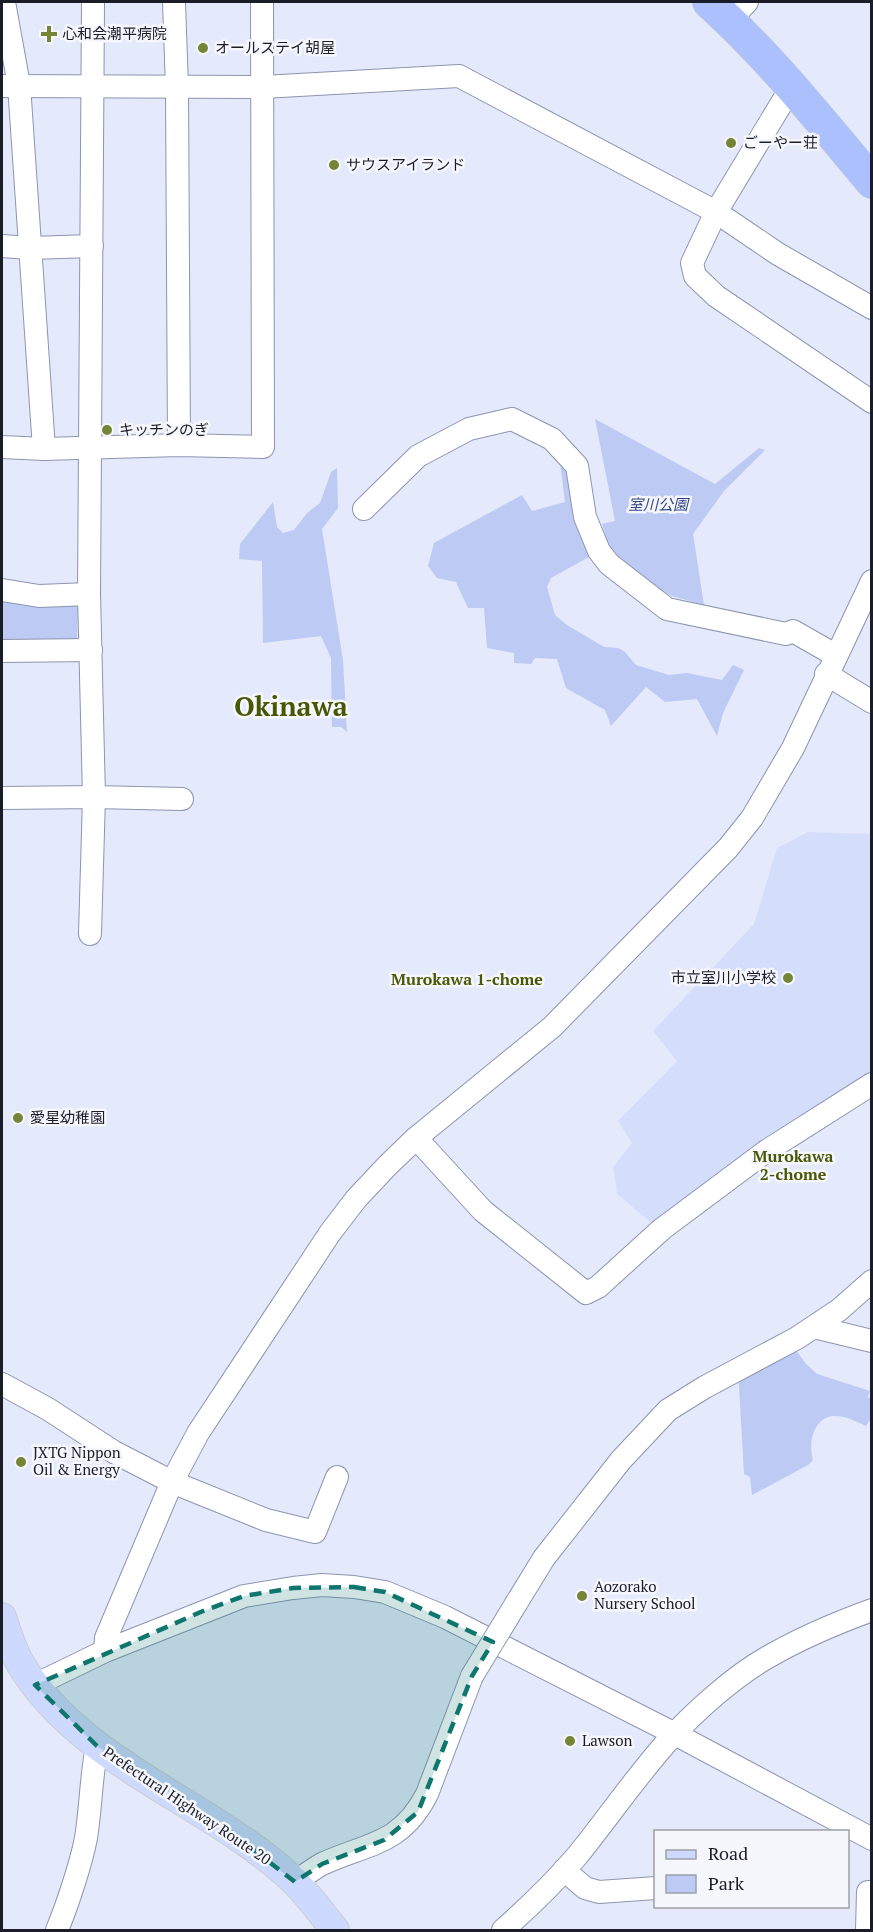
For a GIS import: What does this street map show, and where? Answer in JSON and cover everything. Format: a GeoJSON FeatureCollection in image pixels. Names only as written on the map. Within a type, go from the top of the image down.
{"type":"FeatureCollection","features":[{"type":"Feature","properties":{"kind":"highway"},"geometry":{"type":"LineString","coordinates":[[728,8],[872,182]]}},
{"type":"Feature","properties":{"kind":"main road","name":"Prefectural Highway Route 20"},"geometry":{"type":"LineString","coordinates":[[2,1617],[20,1663],[35,1685],[63,1716],[97,1746],[232,1833],[295,1882],[335,1930]]}},
{"type":"Feature","properties":{"kind":"street"},"geometry":{"type":"LineString","coordinates":[[4,2],[10,86],[30,248],[44,448]]}},
{"type":"Feature","properties":{"kind":"street"},"geometry":{"type":"LineString","coordinates":[[90,934],[94,797],[90,594],[93,2]]}},
{"type":"Feature","properties":{"kind":"street"},"geometry":{"type":"LineString","coordinates":[[174,2],[177,88],[179,445]]}},
{"type":"Feature","properties":{"kind":"street"},"geometry":{"type":"LineString","coordinates":[[2,447],[179,445],[263,447],[262,2]]}},
{"type":"Feature","properties":{"kind":"street"},"geometry":{"type":"LineString","coordinates":[[10,86],[263,87],[459,76],[716,212],[778,254],[872,308]]}},
{"type":"Feature","properties":{"kind":"street"},"geometry":{"type":"LineString","coordinates":[[792,86],[716,212],[692,263],[695,276],[716,296],[872,402]]}},
{"type":"Feature","properties":{"kind":"street"},"geometry":{"type":"LineString","coordinates":[[2,246],[30,248],[92,246]]}},
{"type":"Feature","properties":{"kind":"street"},"geometry":{"type":"LineString","coordinates":[[364,509],[418,456],[469,429],[512,419],[552,439],[577,466],[585,517],[598,551],[609,564],[667,609],[786,634],[793,631],[872,702]]}},
{"type":"Feature","properties":{"kind":"street"},"geometry":{"type":"LineString","coordinates":[[105,1651],[106,1638],[172,1482],[198,1433],[330,1233],[356,1199],[387,1166],[416,1138],[552,1028],[728,848],[752,818],[793,748],[872,581]]}},
{"type":"Feature","properties":{"kind":"street"},"geometry":{"type":"LineString","coordinates":[[2,590],[39,596],[90,594]]}},
{"type":"Feature","properties":{"kind":"street"},"geometry":{"type":"LineString","coordinates":[[2,651],[91,650]]}},
{"type":"Feature","properties":{"kind":"street"},"geometry":{"type":"LineString","coordinates":[[2,798],[94,797],[182,800]]}},
{"type":"Feature","properties":{"kind":"street"},"geometry":{"type":"LineString","coordinates":[[416,1138],[483,1210],[586,1293],[598,1287],[662,1229],[765,1152],[872,1084]]}},
{"type":"Feature","properties":{"kind":"street"},"geometry":{"type":"LineString","coordinates":[[295,1882],[322,1864],[384,1840],[405,1826],[418,1812],[472,1676],[544,1558],[621,1460],[668,1410],[705,1387],[797,1338],[839,1310],[872,1281]]}},
{"type":"Feature","properties":{"kind":"street"},"geometry":{"type":"LineString","coordinates":[[814,1327],[872,1341]]}},
{"type":"Feature","properties":{"kind":"street"},"geometry":{"type":"LineString","coordinates":[[2,1384],[48,1408],[114,1452],[172,1482],[266,1520],[315,1532],[337,1477]]}},
{"type":"Feature","properties":{"kind":"street"},"geometry":{"type":"LineString","coordinates":[[35,1685],[105,1651],[244,1596],[322,1585],[385,1592],[445,1617],[675,1734],[872,1839]]}},
{"type":"Feature","properties":{"kind":"street"},"geometry":{"type":"LineString","coordinates":[[503,1930],[532,1905],[564,1870],[675,1734],[733,1682],[766,1658],[805,1637],[872,1610]]}},
{"type":"Feature","properties":{"kind":"street"},"geometry":{"type":"LineString","coordinates":[[57,1930],[86,1838],[97,1746]]}},
{"type":"Feature","properties":{"kind":"street"},"geometry":{"type":"LineString","coordinates":[[564,1870],[585,1888],[599,1892],[654,1888]]}},
{"type":"Feature","properties":{"kind":"street"},"geometry":{"type":"LineString","coordinates":[[862,1891],[867,1930]]}},
{"type":"Feature","properties":{"kind":"highlighted area"},"geometry":{"type":"Polygon","coordinates":[[[354,1587],[385,1592],[493,1642],[472,1676],[418,1812],[384,1840],[322,1864],[295,1882],[232,1833],[97,1746],[35,1685],[203,1611],[244,1596],[293,1588],[354,1587]]]}},
{"type":"Feature","properties":{"kind":"shaded area","name":"市立室川小学校"},"geometry":{"type":"Polygon","coordinates":[[[808,832],[871,834],[871,1080],[759,1150],[715,1174],[655,1226],[617,1194],[613,1167],[632,1143],[618,1121],[677,1061],[653,1031],[754,924],[777,848],[808,832]]]}},
{"type":"Feature","properties":{"kind":"green space","name":"室川公園"},"geometry":{"type":"Polygon","coordinates":[[[595,419],[715,484],[759,448],[765,450],[724,491],[693,534],[704,605],[672,596],[644,581],[610,550],[602,524],[615,521],[595,419]]]}},
{"type":"Feature","properties":{"kind":"green space"},"geometry":{"type":"Polygon","coordinates":[[[559,454],[572,466],[596,553],[551,578],[547,587],[555,615],[567,625],[604,647],[624,651],[636,665],[669,675],[687,673],[722,680],[733,665],[744,670],[723,713],[717,736],[697,699],[665,702],[646,687],[611,726],[605,710],[566,688],[557,659],[535,658],[531,664],[514,663],[514,653],[487,648],[484,608],[468,608],[456,582],[437,578],[428,566],[434,543],[522,495],[532,511],[565,502],[559,454]]]}},
{"type":"Feature","properties":{"kind":"green space"},"geometry":{"type":"Polygon","coordinates":[[[337,468],[338,508],[322,529],[343,660],[347,732],[341,727],[332,727],[331,658],[321,636],[263,643],[262,561],[239,559],[240,544],[273,502],[277,527],[283,533],[294,530],[307,513],[320,503],[331,472],[337,468]]]}},
{"type":"Feature","properties":{"kind":"green space"},"geometry":{"type":"Polygon","coordinates":[[[2,595],[71,601],[78,608],[77,638],[72,646],[2,645],[2,595]]]}},
{"type":"Feature","properties":{"kind":"green space"},"geometry":{"type":"Polygon","coordinates":[[[790,1342],[806,1364],[817,1374],[870,1391],[868,1397],[871,1399],[871,1418],[866,1426],[842,1416],[833,1416],[821,1421],[812,1440],[813,1460],[808,1465],[752,1495],[750,1477],[744,1474],[738,1369],[790,1342]]]}},
{"type":"Feature","properties":{"kind":"place","name":"心和会潮平病院"},"geometry":{"type":"Point","coordinates":[49,34]}},
{"type":"Feature","properties":{"kind":"place","name":"オールステイ胡屋"},"geometry":{"type":"Point","coordinates":[203,48]}},
{"type":"Feature","properties":{"kind":"place","name":"ごーやー荘"},"geometry":{"type":"Point","coordinates":[731,143]}},
{"type":"Feature","properties":{"kind":"place","name":"サウスアイランド"},"geometry":{"type":"Point","coordinates":[334,165]}},
{"type":"Feature","properties":{"kind":"place","name":"キッチンのぎ"},"geometry":{"type":"Point","coordinates":[107,430]}},
{"type":"Feature","properties":{"kind":"place","name":"市立室川小学校"},"geometry":{"type":"Point","coordinates":[788,978]}},
{"type":"Feature","properties":{"kind":"place","name":"愛星幼稚園"},"geometry":{"type":"Point","coordinates":[18,1118]}},
{"type":"Feature","properties":{"kind":"place","name":"JXTG Nippon Oil & Energy"},"geometry":{"type":"Point","coordinates":[21,1462]}},
{"type":"Feature","properties":{"kind":"place","name":"Aozorako Nursery School"},"geometry":{"type":"Point","coordinates":[582,1596]}},
{"type":"Feature","properties":{"kind":"place","name":"Lawson"},"geometry":{"type":"Point","coordinates":[570,1741]}},
{"type":"Feature","properties":{"kind":"district","name":"Okinawa"},"geometry":{"type":"Point","coordinates":[291,707]}},
{"type":"Feature","properties":{"kind":"district","name":"Murokawa 1-chome"},"geometry":{"type":"Point","coordinates":[467,979]}},
{"type":"Feature","properties":{"kind":"district","name":"Murokawa 2-chome"},"geometry":{"type":"Point","coordinates":[793,1165]}}]}
